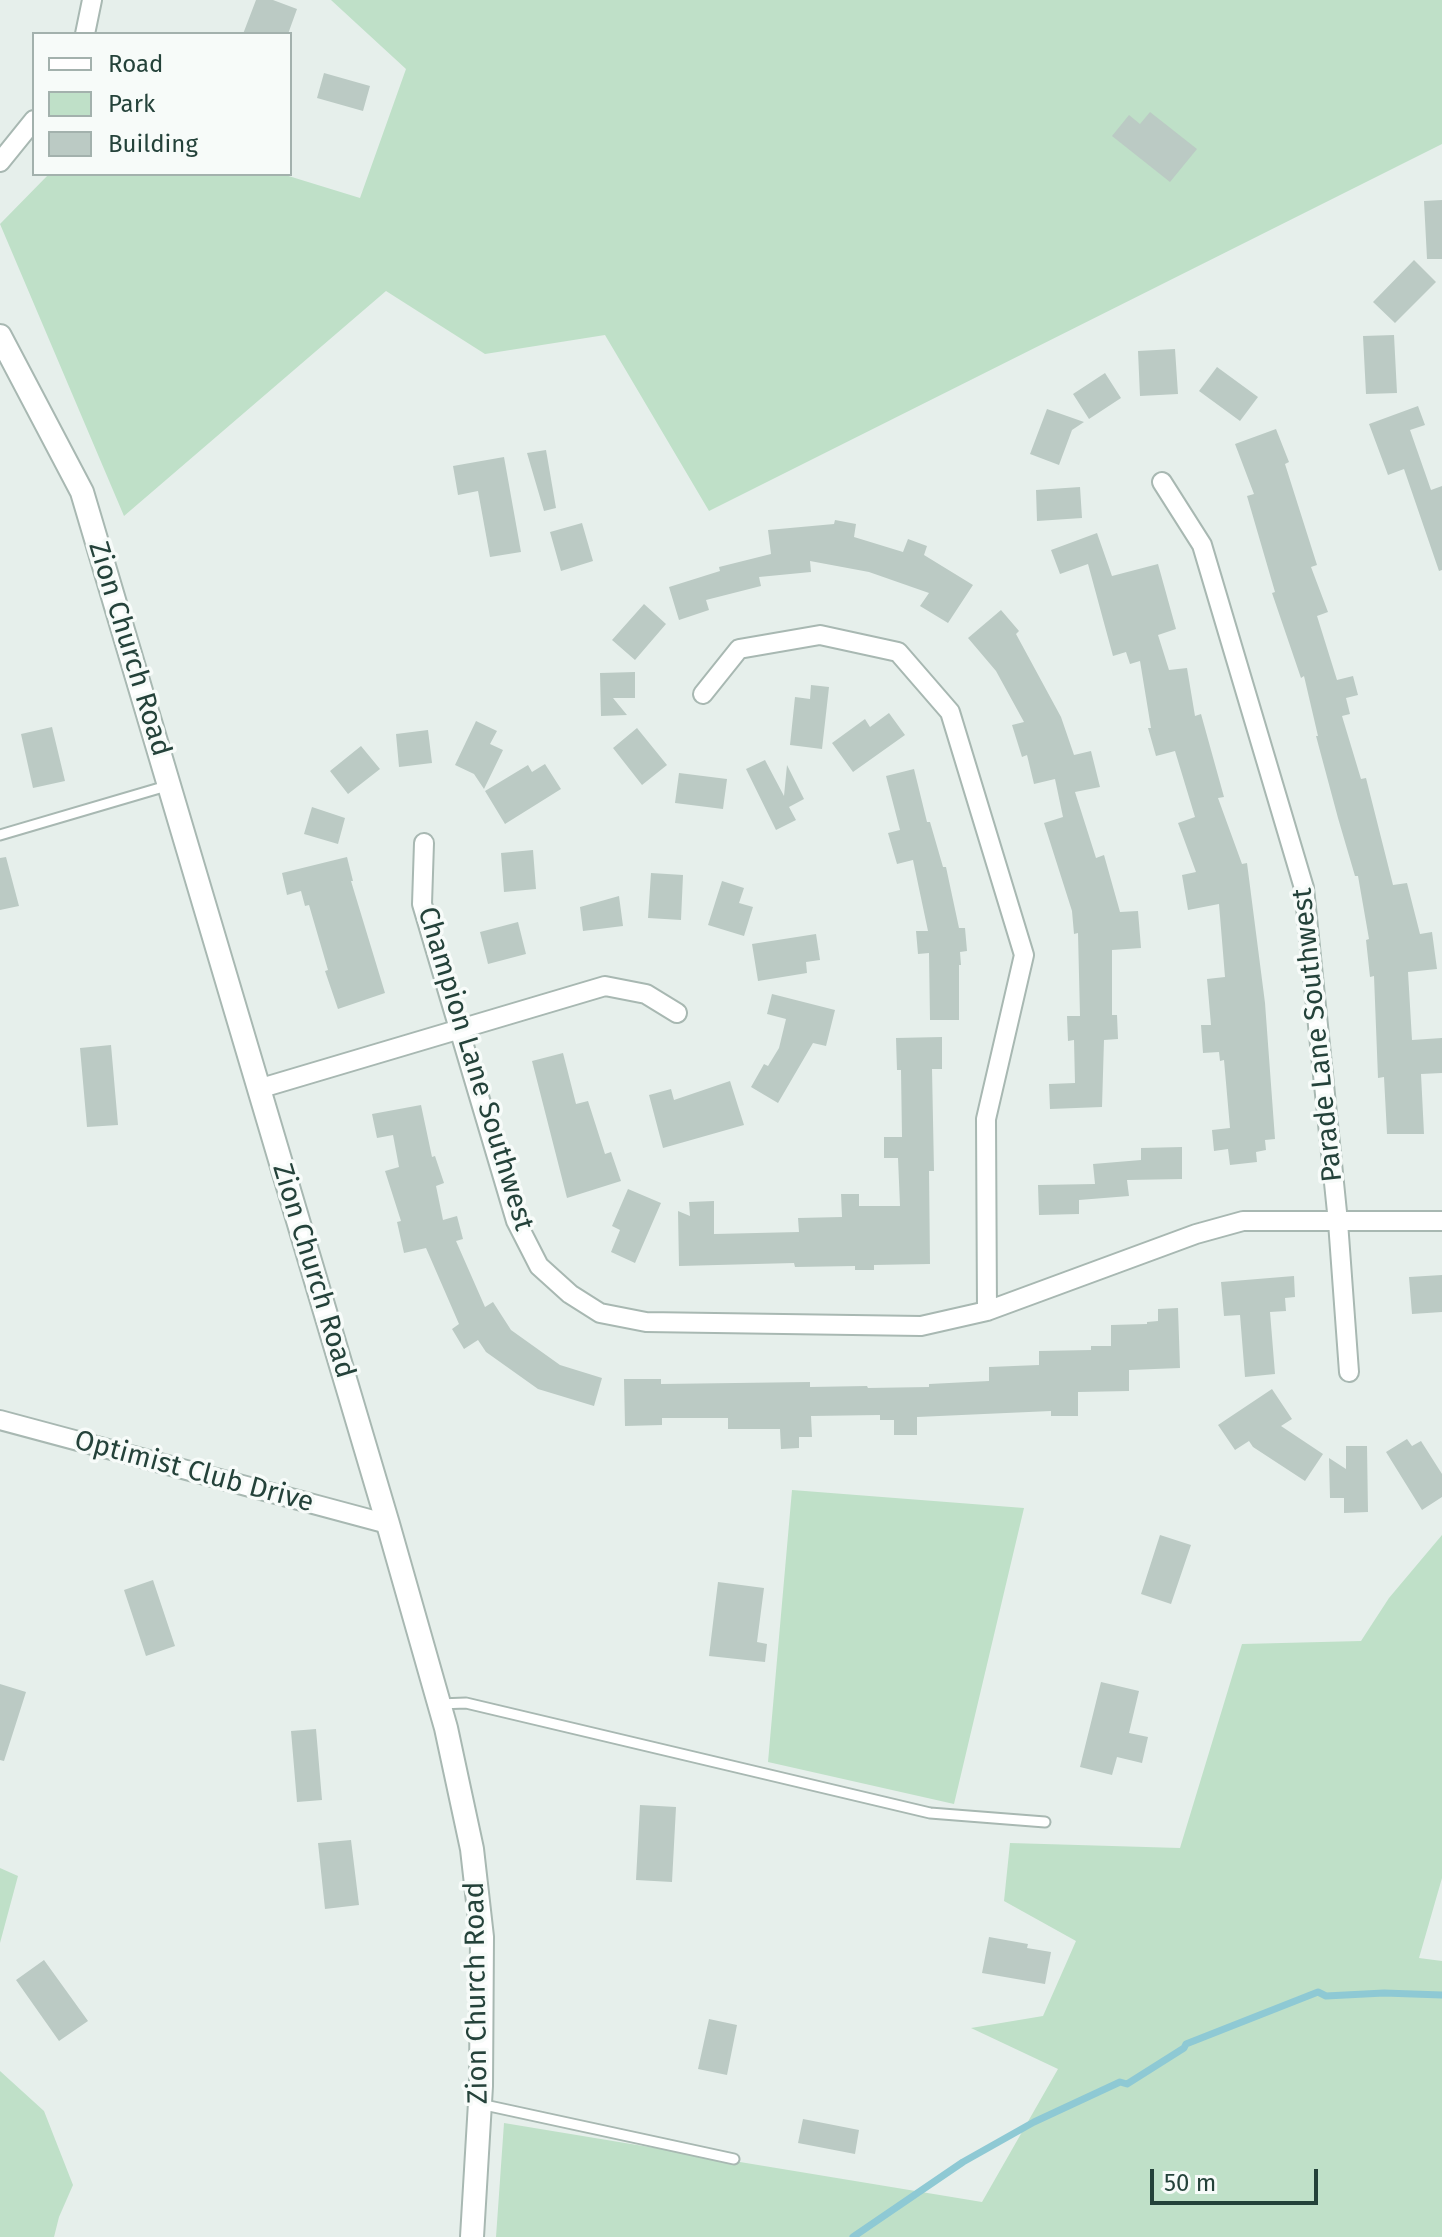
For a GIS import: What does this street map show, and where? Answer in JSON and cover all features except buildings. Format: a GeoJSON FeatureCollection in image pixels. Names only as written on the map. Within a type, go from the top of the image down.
{"type":"FeatureCollection","features":[{"type":"Feature","properties":{"kind":"street"},"geometry":{"type":"LineString","coordinates":[[85,32],[92,0]]}},
{"type":"Feature","properties":{"kind":"street"},"geometry":{"type":"LineString","coordinates":[[0,162],[32,122]]}},
{"type":"Feature","properties":{"kind":"street","name":"Zion Church Road"},"geometry":{"type":"LineString","coordinates":[[0,336],[82,492],[388,1524],[463,1800],[482,1937],[480,2104],[472,2237]]}},
{"type":"Feature","properties":{"kind":"street","name":"Parade Lane Southwest"},"geometry":{"type":"LineString","coordinates":[[1162,482],[1202,545],[1304,888],[1338,1222],[1349,1372]]}},
{"type":"Feature","properties":{"kind":"street"},"geometry":{"type":"LineString","coordinates":[[703,694],[739,649],[820,635],[898,652],[950,712],[1024,955],[986,1119],[987,1311]]}},
{"type":"Feature","properties":{"kind":"street","name":"Champion Lane Southwest"},"geometry":{"type":"LineString","coordinates":[[424,843],[422,904],[516,1221],[539,1266],[570,1294],[600,1313],[646,1322],[921,1326],[987,1311],[1196,1234],[1243,1221],[1442,1221]]}},
{"type":"Feature","properties":{"kind":"street"},"geometry":{"type":"LineString","coordinates":[[258,1089],[605,986],[646,994],[677,1013]]}},
{"type":"Feature","properties":{"kind":"street","name":"Optimist Club Drive"},"geometry":{"type":"LineString","coordinates":[[0,1420],[388,1524]]}},
{"type":"Feature","properties":{"kind":"lane"},"geometry":{"type":"LineString","coordinates":[[0,835],[170,785]]}},
{"type":"Feature","properties":{"kind":"lane"},"geometry":{"type":"LineString","coordinates":[[439,1704],[466,1703],[930,1813],[1045,1822]]}},
{"type":"Feature","properties":{"kind":"lane"},"geometry":{"type":"LineString","coordinates":[[480,2104],[734,2159]]}},
{"type":"Feature","properties":{"kind":"green space"},"geometry":{"type":"Polygon","coordinates":[[[331,0],[1442,0],[1442,144],[709,511],[605,335],[485,354],[386,291],[124,516],[0,224],[47,176],[288,176],[360,198],[406,69],[331,0]]]}},
{"type":"Feature","properties":{"kind":"green space"},"geometry":{"type":"Polygon","coordinates":[[[792,1490],[1024,1508],[954,1804],[768,1762],[792,1490]]]}},
{"type":"Feature","properties":{"kind":"green space"},"geometry":{"type":"Polygon","coordinates":[[[1442,1535],[1442,1878],[1419,1958],[1442,1961],[1442,2237],[496,2237],[504,2123],[982,2202],[1058,2069],[971,2028],[1043,2016],[1076,1941],[1004,1901],[1010,1843],[1180,1848],[1242,1644],[1361,1641],[1389,1598],[1442,1535]]]}},
{"type":"Feature","properties":{"kind":"green space"},"geometry":{"type":"Polygon","coordinates":[[[0,1868],[18,1876],[0,1943],[0,1868]]]}},
{"type":"Feature","properties":{"kind":"green space"},"geometry":{"type":"Polygon","coordinates":[[[0,2071],[44,2111],[73,2185],[54,2237],[0,2237],[0,2071]]]}},
{"type":"Feature","properties":{"kind":"waterway"},"geometry":{"type":"LineString","coordinates":[[853,2237],[963,2162],[1034,2122],[1120,2082],[1127,2084],[1186,2044],[1318,1992],[1326,1996],[1384,1993],[1442,1995]]}}]}
